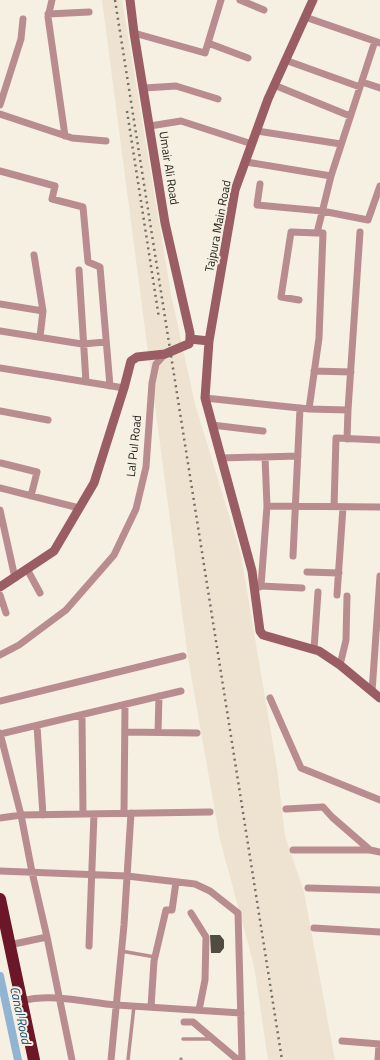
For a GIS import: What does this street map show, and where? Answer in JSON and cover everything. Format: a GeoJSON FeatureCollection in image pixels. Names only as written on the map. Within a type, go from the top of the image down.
{"type":"FeatureCollection","features":[{"type":"Feature","properties":{"kind":"highway"},"geometry":{"type":"LineString","coordinates":[[0,898],[34,1060]]}},
{"type":"Feature","properties":{"kind":"street"},"geometry":{"type":"LineString","coordinates":[[52,0],[48,14],[65,136]]}},
{"type":"Feature","properties":{"kind":"street","name":"Umair Ali Road"},"geometry":{"type":"LineString","coordinates":[[130,0],[165,223],[190,333],[190,339]]}},
{"type":"Feature","properties":{"kind":"street"},"geometry":{"type":"LineString","coordinates":[[134,33],[205,54],[221,0]]}},
{"type":"Feature","properties":{"kind":"street"},"geometry":{"type":"LineString","coordinates":[[240,0],[264,10]]}},
{"type":"Feature","properties":{"kind":"street","name":"Tajpura Main Road"},"geometry":{"type":"LineString","coordinates":[[313,0],[274,85],[235,190],[209,341],[205,398],[252,571],[258,588],[260,632],[263,635],[314,649]]}},
{"type":"Feature","properties":{"kind":"street"},"geometry":{"type":"LineString","coordinates":[[48,14],[88,12]]}},
{"type":"Feature","properties":{"kind":"street"},"geometry":{"type":"LineString","coordinates":[[305,16],[377,42],[341,144],[331,176],[317,233]]}},
{"type":"Feature","properties":{"kind":"street"},"geometry":{"type":"LineString","coordinates":[[0,105],[21,39],[23,19]]}},
{"type":"Feature","properties":{"kind":"street"},"geometry":{"type":"LineString","coordinates":[[208,43],[248,58]]}},
{"type":"Feature","properties":{"kind":"street"},"geometry":{"type":"LineString","coordinates":[[285,60],[361,84],[380,88]]}},
{"type":"Feature","properties":{"kind":"street"},"geometry":{"type":"LineString","coordinates":[[274,85],[350,116]]}},
{"type":"Feature","properties":{"kind":"street"},"geometry":{"type":"LineString","coordinates":[[144,88],[176,86],[218,99]]}},
{"type":"Feature","properties":{"kind":"street"},"geometry":{"type":"LineString","coordinates":[[0,114],[72,138],[106,141]]}},
{"type":"Feature","properties":{"kind":"street"},"geometry":{"type":"LineString","coordinates":[[150,126],[181,121],[252,144]]}},
{"type":"Feature","properties":{"kind":"street"},"geometry":{"type":"LineString","coordinates":[[257,131],[341,144]]}},
{"type":"Feature","properties":{"kind":"street"},"geometry":{"type":"LineString","coordinates":[[246,162],[331,176]]}},
{"type":"Feature","properties":{"kind":"street"},"geometry":{"type":"LineString","coordinates":[[0,172],[55,186],[52,199],[83,207],[88,262],[100,267],[110,386]]}},
{"type":"Feature","properties":{"kind":"street"},"geometry":{"type":"LineString","coordinates":[[260,184],[257,205],[322,211],[368,220],[380,186]]}},
{"type":"Feature","properties":{"kind":"street"},"geometry":{"type":"LineString","coordinates":[[299,300],[281,297],[291,232],[323,233],[319,338],[309,409]]}},
{"type":"Feature","properties":{"kind":"street"},"geometry":{"type":"LineString","coordinates":[[347,439],[360,232]]}},
{"type":"Feature","properties":{"kind":"street"},"geometry":{"type":"LineString","coordinates":[[34,255],[43,311],[40,337]]}},
{"type":"Feature","properties":{"kind":"street"},"geometry":{"type":"LineString","coordinates":[[79,270],[86,382]]}},
{"type":"Feature","properties":{"kind":"street"},"geometry":{"type":"LineString","coordinates":[[0,304],[43,311]]}},
{"type":"Feature","properties":{"kind":"street"},"geometry":{"type":"LineString","coordinates":[[0,331],[83,344],[106,342]]}},
{"type":"Feature","properties":{"kind":"street"},"geometry":{"type":"LineString","coordinates":[[0,587],[16,578],[54,551],[94,483],[131,361],[137,357],[165,354],[189,344],[190,339],[209,341]]}},
{"type":"Feature","properties":{"kind":"street","name":"Lal Pul Road"},"geometry":{"type":"LineString","coordinates":[[0,655],[19,645],[66,610],[114,555],[136,509],[146,467],[152,383],[156,364],[165,354]]}},
{"type":"Feature","properties":{"kind":"street"},"geometry":{"type":"LineString","coordinates":[[0,368],[124,388]]}},
{"type":"Feature","properties":{"kind":"street"},"geometry":{"type":"LineString","coordinates":[[314,371],[351,372]]}},
{"type":"Feature","properties":{"kind":"street"},"geometry":{"type":"LineString","coordinates":[[205,398],[309,409],[348,410]]}},
{"type":"Feature","properties":{"kind":"street"},"geometry":{"type":"LineString","coordinates":[[293,556],[300,408]]}},
{"type":"Feature","properties":{"kind":"street"},"geometry":{"type":"LineString","coordinates":[[0,411],[48,420]]}},
{"type":"Feature","properties":{"kind":"street"},"geometry":{"type":"LineString","coordinates":[[212,425],[264,431]]}},
{"type":"Feature","properties":{"kind":"street"},"geometry":{"type":"LineString","coordinates":[[334,507],[336,438],[380,440]]}},
{"type":"Feature","properties":{"kind":"street"},"geometry":{"type":"LineString","coordinates":[[221,458],[298,456]]}},
{"type":"Feature","properties":{"kind":"street"},"geometry":{"type":"LineString","coordinates":[[265,457],[268,506],[258,588],[302,588]]}},
{"type":"Feature","properties":{"kind":"street"},"geometry":{"type":"LineString","coordinates":[[1,463],[37,472],[31,496]]}},
{"type":"Feature","properties":{"kind":"street"},"geometry":{"type":"LineString","coordinates":[[0,488],[79,508]]}},
{"type":"Feature","properties":{"kind":"street"},"geometry":{"type":"LineString","coordinates":[[268,506],[380,507]]}},
{"type":"Feature","properties":{"kind":"street"},"geometry":{"type":"LineString","coordinates":[[337,595],[343,507]]}},
{"type":"Feature","properties":{"kind":"street"},"geometry":{"type":"LineString","coordinates":[[0,510],[16,578]]}},
{"type":"Feature","properties":{"kind":"street"},"geometry":{"type":"LineString","coordinates":[[27,569],[40,593]]}},
{"type":"Feature","properties":{"kind":"street"},"geometry":{"type":"LineString","coordinates":[[307,572],[339,573]]}},
{"type":"Feature","properties":{"kind":"street"},"geometry":{"type":"LineString","coordinates":[[372,692],[378,644],[380,577]]}},
{"type":"Feature","properties":{"kind":"street"},"geometry":{"type":"LineString","coordinates":[[318,592],[314,649],[340,665],[380,698]]}},
{"type":"Feature","properties":{"kind":"street"},"geometry":{"type":"LineString","coordinates":[[0,595],[6,613]]}},
{"type":"Feature","properties":{"kind":"street"},"geometry":{"type":"LineString","coordinates":[[340,665],[346,640],[347,596]]}},
{"type":"Feature","properties":{"kind":"street"},"geometry":{"type":"LineString","coordinates":[[0,702],[183,656]]}},
{"type":"Feature","properties":{"kind":"street"},"geometry":{"type":"LineString","coordinates":[[72,1060],[47,937],[20,815],[0,734],[181,691]]}},
{"type":"Feature","properties":{"kind":"street"},"geometry":{"type":"LineString","coordinates":[[158,732],[159,696]]}},
{"type":"Feature","properties":{"kind":"street"},"geometry":{"type":"LineString","coordinates":[[270,698],[301,768],[380,800]]}},
{"type":"Feature","properties":{"kind":"street"},"geometry":{"type":"LineString","coordinates":[[111,1060],[127,876],[128,813],[125,704]]}},
{"type":"Feature","properties":{"kind":"street"},"geometry":{"type":"LineString","coordinates":[[82,715],[82,814]]}},
{"type":"Feature","properties":{"kind":"street"},"geometry":{"type":"LineString","coordinates":[[37,726],[43,815]]}},
{"type":"Feature","properties":{"kind":"street"},"geometry":{"type":"LineString","coordinates":[[125,732],[197,733]]}},
{"type":"Feature","properties":{"kind":"street"},"geometry":{"type":"LineString","coordinates":[[286,809],[323,807],[332,817],[370,850]]}},
{"type":"Feature","properties":{"kind":"street"},"geometry":{"type":"LineString","coordinates":[[0,818],[20,815],[210,812]]}},
{"type":"Feature","properties":{"kind":"street"},"geometry":{"type":"LineString","coordinates":[[89,946],[94,814]]}},
{"type":"Feature","properties":{"kind":"street"},"geometry":{"type":"LineString","coordinates":[[293,850],[370,850],[380,852]]}},
{"type":"Feature","properties":{"kind":"street"},"geometry":{"type":"LineString","coordinates":[[0,871],[127,876],[197,885],[210,891],[238,913],[240,940],[239,982],[242,1060]]}},
{"type":"Feature","properties":{"kind":"street"},"geometry":{"type":"LineString","coordinates":[[151,1007],[155,956],[166,910],[172,910],[176,882]]}},
{"type":"Feature","properties":{"kind":"street"},"geometry":{"type":"LineString","coordinates":[[308,888],[380,890]]}},
{"type":"Feature","properties":{"kind":"street"},"geometry":{"type":"LineString","coordinates":[[191,913],[206,937],[205,980],[199,1010]]}},
{"type":"Feature","properties":{"kind":"street"},"geometry":{"type":"LineString","coordinates":[[314,928],[380,932]]}},
{"type":"Feature","properties":{"kind":"street"},"geometry":{"type":"LineString","coordinates":[[9,944],[47,937]]}},
{"type":"Feature","properties":{"kind":"street"},"geometry":{"type":"LineString","coordinates":[[21,1001],[34,997],[116,1005],[241,1013]]}},
{"type":"Feature","properties":{"kind":"street"},"geometry":{"type":"LineString","coordinates":[[184,1022],[193,1022],[212,1040],[238,1060]]}},
{"type":"Feature","properties":{"kind":"street"},"geometry":{"type":"LineString","coordinates":[[342,1041],[379,1044],[378,1060]]}},
{"type":"Feature","properties":{"kind":"lane"},"geometry":{"type":"LineString","coordinates":[[121,951],[155,956]]}},
{"type":"Feature","properties":{"kind":"lane"},"geometry":{"type":"LineString","coordinates":[[128,1060],[134,1006]]}},
{"type":"Feature","properties":{"kind":"lane"},"geometry":{"type":"LineString","coordinates":[[183,1040],[212,1040]]}},
{"type":"Feature","properties":{"kind":"shaded area"},"geometry":{"type":"Polygon","coordinates":[[[102,0],[122,0],[171,294],[195,404],[241,555],[277,768],[285,836],[304,892],[335,1060],[268,1060],[254,966],[220,840],[188,658],[102,0]]]}},
{"type":"Feature","properties":{"kind":"building"},"geometry":{"type":"Polygon","coordinates":[[[210,935],[220,935],[224,940],[224,948],[220,953],[211,953],[210,935]]]}},
{"type":"Feature","properties":{"kind":"waterway","name":"Canal Road"},"geometry":{"type":"LineString","coordinates":[[0,976],[18,1060]]}},
{"type":"Feature","properties":{"kind":"railway"},"geometry":{"type":"LineString","coordinates":[[115,0],[282,1060]]}},
{"type":"Feature","properties":{"kind":"railway"},"geometry":{"type":"LineString","coordinates":[[127,111],[159,318]]}}]}
